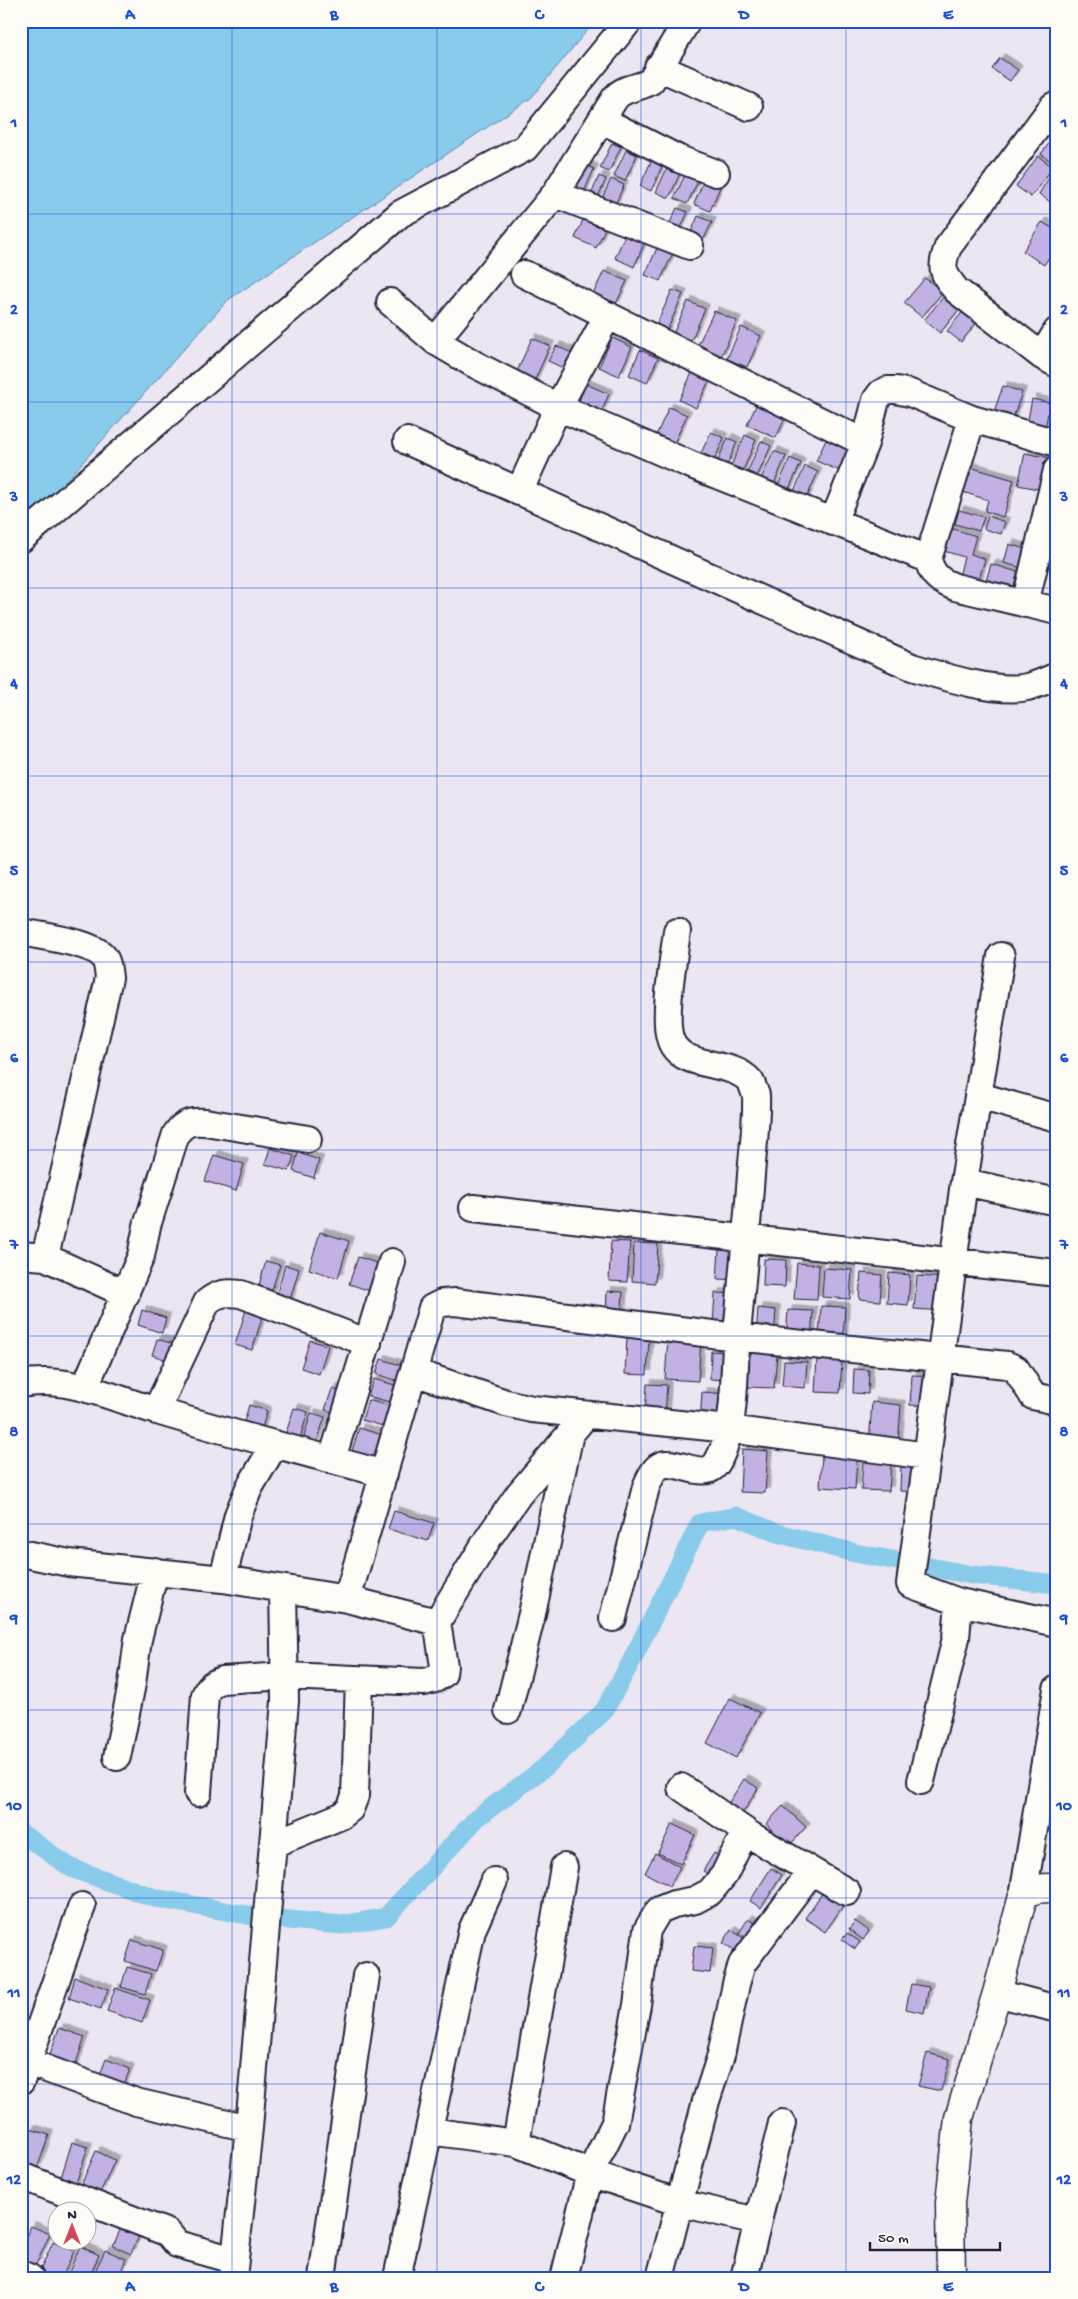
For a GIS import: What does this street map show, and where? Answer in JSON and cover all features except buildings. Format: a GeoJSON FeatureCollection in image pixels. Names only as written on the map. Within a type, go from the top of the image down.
{"type":"FeatureCollection","features":[{"type":"Feature","properties":{"kind":"main road"},"geometry":{"type":"LineString","coordinates":[[951,2278],[950,2203],[959,2118],[997,1993],[1023,1896],[1028,1891],[1041,1888],[1057,1888]]}},
{"type":"Feature","properties":{"kind":"street"},"geometry":{"type":"LineString","coordinates":[[21,538],[400,214],[525,148],[629,21]]}},
{"type":"Feature","properties":{"kind":"street"},"geometry":{"type":"LineString","coordinates":[[435,341],[555,194],[620,92],[644,86],[651,80],[686,22]]}},
{"type":"Feature","properties":{"kind":"street"},"geometry":{"type":"LineString","coordinates":[[658,67],[749,107]]}},
{"type":"Feature","properties":{"kind":"street"},"geometry":{"type":"LineString","coordinates":[[1054,106],[948,247],[942,264],[947,278],[956,290],[1050,360],[1057,331]]}},
{"type":"Feature","properties":{"kind":"street"},"geometry":{"type":"LineString","coordinates":[[602,120],[679,159],[716,173]]}},
{"type":"Feature","properties":{"kind":"street"},"geometry":{"type":"LineString","coordinates":[[555,194],[690,246]]}},
{"type":"Feature","properties":{"kind":"street"},"geometry":{"type":"LineString","coordinates":[[524,274],[865,443]]}},
{"type":"Feature","properties":{"kind":"street"},"geometry":{"type":"LineString","coordinates":[[390,302],[435,341],[474,364],[558,407],[689,464],[928,559]]}},
{"type":"Feature","properties":{"kind":"street"},"geometry":{"type":"LineString","coordinates":[[519,492],[558,407],[608,315]]}},
{"type":"Feature","properties":{"kind":"street"},"geometry":{"type":"LineString","coordinates":[[833,522],[865,443],[876,400],[881,393],[888,390],[910,393],[972,418],[1057,443]]}},
{"type":"Feature","properties":{"kind":"street"},"geometry":{"type":"LineString","coordinates":[[972,418],[928,559],[931,571],[939,580],[955,587],[1057,611]]}},
{"type":"Feature","properties":{"kind":"street"},"geometry":{"type":"LineString","coordinates":[[407,441],[912,667],[958,681],[996,687],[1026,688],[1057,676]]}},
{"type":"Feature","properties":{"kind":"street"},"geometry":{"type":"LineString","coordinates":[[1025,604],[1051,523],[1057,470]]}},
{"type":"Feature","properties":{"kind":"street"},"geometry":{"type":"LineString","coordinates":[[612,1618],[646,1487],[652,1474],[659,1466],[670,1464],[694,1470],[712,1468],[718,1462],[729,1429],[746,1238],[756,1095],[751,1082],[742,1074],[684,1056],[674,1048],[669,1037],[668,1021],[677,931]]}},
{"type":"Feature","properties":{"kind":"street"},"geometry":{"type":"LineString","coordinates":[[21,932],[87,946],[99,952],[104,957],[109,978],[33,1256],[126,1294]]}},
{"type":"Feature","properties":{"kind":"street"},"geometry":{"type":"LineString","coordinates":[[1001,956],[964,1182],[910,1584],[959,1602],[1057,1623]]}},
{"type":"Feature","properties":{"kind":"street"},"geometry":{"type":"LineString","coordinates":[[979,1096],[1057,1118]]}},
{"type":"Feature","properties":{"kind":"street"},"geometry":{"type":"LineString","coordinates":[[85,1388],[141,1256],[147,1226],[176,1134],[182,1124],[194,1121],[205,1122],[308,1139]]}},
{"type":"Feature","properties":{"kind":"street"},"geometry":{"type":"LineString","coordinates":[[964,1182],[1057,1202]]}},
{"type":"Feature","properties":{"kind":"street"},"geometry":{"type":"LineString","coordinates":[[474,1208],[1057,1273]]}},
{"type":"Feature","properties":{"kind":"street"},"geometry":{"type":"LineString","coordinates":[[332,1459],[392,1262]]}},
{"type":"Feature","properties":{"kind":"street"},"geometry":{"type":"LineString","coordinates":[[156,1411],[207,1302],[216,1294],[227,1292],[241,1294],[368,1343]]}},
{"type":"Feature","properties":{"kind":"street"},"geometry":{"type":"LineString","coordinates":[[347,1599],[432,1308],[442,1303],[455,1302],[736,1337],[1007,1365],[1016,1369],[1033,1396],[1057,1401]]}},
{"type":"Feature","properties":{"kind":"street"},"geometry":{"type":"LineString","coordinates":[[414,1372],[578,1425],[729,1429],[927,1456]]}},
{"type":"Feature","properties":{"kind":"street"},"geometry":{"type":"LineString","coordinates":[[21,1384],[36,1381],[85,1388],[156,1411],[384,1474]]}},
{"type":"Feature","properties":{"kind":"street"},"geometry":{"type":"LineString","coordinates":[[198,1793],[205,1695],[209,1687],[222,1680],[286,1676],[424,1682],[443,1674],[444,1666],[437,1622],[489,1537],[519,1494],[578,1425]]}},
{"type":"Feature","properties":{"kind":"street"},"geometry":{"type":"LineString","coordinates":[[508,1710],[578,1425]]}},
{"type":"Feature","properties":{"kind":"street"},"geometry":{"type":"LineString","coordinates":[[223,1579],[238,1515],[249,1488],[275,1444]]}},
{"type":"Feature","properties":{"kind":"street"},"geometry":{"type":"LineString","coordinates":[[21,1552],[68,1563],[223,1579],[347,1599],[437,1622]]}},
{"type":"Feature","properties":{"kind":"street"},"geometry":{"type":"LineString","coordinates":[[117,1757],[132,1684],[138,1639],[155,1571]]}},
{"type":"Feature","properties":{"kind":"street"},"geometry":{"type":"LineString","coordinates":[[21,2176],[168,2233],[177,2244],[234,2269],[273,1844],[286,1676],[283,1589]]}},
{"type":"Feature","properties":{"kind":"street"},"geometry":{"type":"LineString","coordinates":[[921,1781],[956,1638],[959,1602]]}},
{"type":"Feature","properties":{"kind":"street"},"geometry":{"type":"LineString","coordinates":[[273,1844],[341,1816],[350,1809],[355,1796],[359,1680]]}},
{"type":"Feature","properties":{"kind":"street"},"geometry":{"type":"LineString","coordinates":[[1023,1896],[1057,1689]]}},
{"type":"Feature","properties":{"kind":"street"},"geometry":{"type":"LineString","coordinates":[[681,1787],[745,1832],[810,1872],[847,1892]]}},
{"type":"Feature","properties":{"kind":"street"},"geometry":{"type":"LineString","coordinates":[[564,2278],[590,2173],[614,2124],[637,2005],[647,1930],[659,1910],[674,1904],[695,1900],[710,1892],[724,1875],[745,1832]]}},
{"type":"Feature","properties":{"kind":"street"},"geometry":{"type":"LineString","coordinates":[[516,2143],[564,1867]]}},
{"type":"Feature","properties":{"kind":"street"},"geometry":{"type":"LineString","coordinates":[[660,2278],[706,2101],[721,2055],[742,1964],[810,1872]]}},
{"type":"Feature","properties":{"kind":"street"},"geometry":{"type":"LineString","coordinates":[[397,2278],[472,1930],[494,1881]]}},
{"type":"Feature","properties":{"kind":"street"},"geometry":{"type":"LineString","coordinates":[[82,1906],[25,2071],[136,2102],[248,2128]]}},
{"type":"Feature","properties":{"kind":"street"},"geometry":{"type":"LineString","coordinates":[[322,2278],[366,1976]]}},
{"type":"Feature","properties":{"kind":"street"},"geometry":{"type":"LineString","coordinates":[[997,1993],[1057,2010]]}},
{"type":"Feature","properties":{"kind":"street"},"geometry":{"type":"LineString","coordinates":[[744,2278],[782,2124]]}},
{"type":"Feature","properties":{"kind":"street"},"geometry":{"type":"LineString","coordinates":[[429,2131],[516,2143],[590,2173],[680,2204],[757,2221]]}},
{"type":"Feature","properties":{"kind":"street"},"geometry":{"type":"LineString","coordinates":[[21,2274],[30,2278]]}},
{"type":"Feature","properties":{"kind":"water"},"geometry":{"type":"Polygon","coordinates":[[[21,21],[595,21],[531,98],[228,300],[21,531],[21,21]]]}},
{"type":"Feature","properties":{"kind":"waterway"},"geometry":{"type":"LineString","coordinates":[[21,1833],[71,1868],[155,1898],[257,1917],[342,1925],[386,1917],[477,1818],[544,1768],[604,1711],[632,1660],[700,1523],[736,1516],[777,1533],[855,1553],[972,1575],[1057,1584]]}}]}
